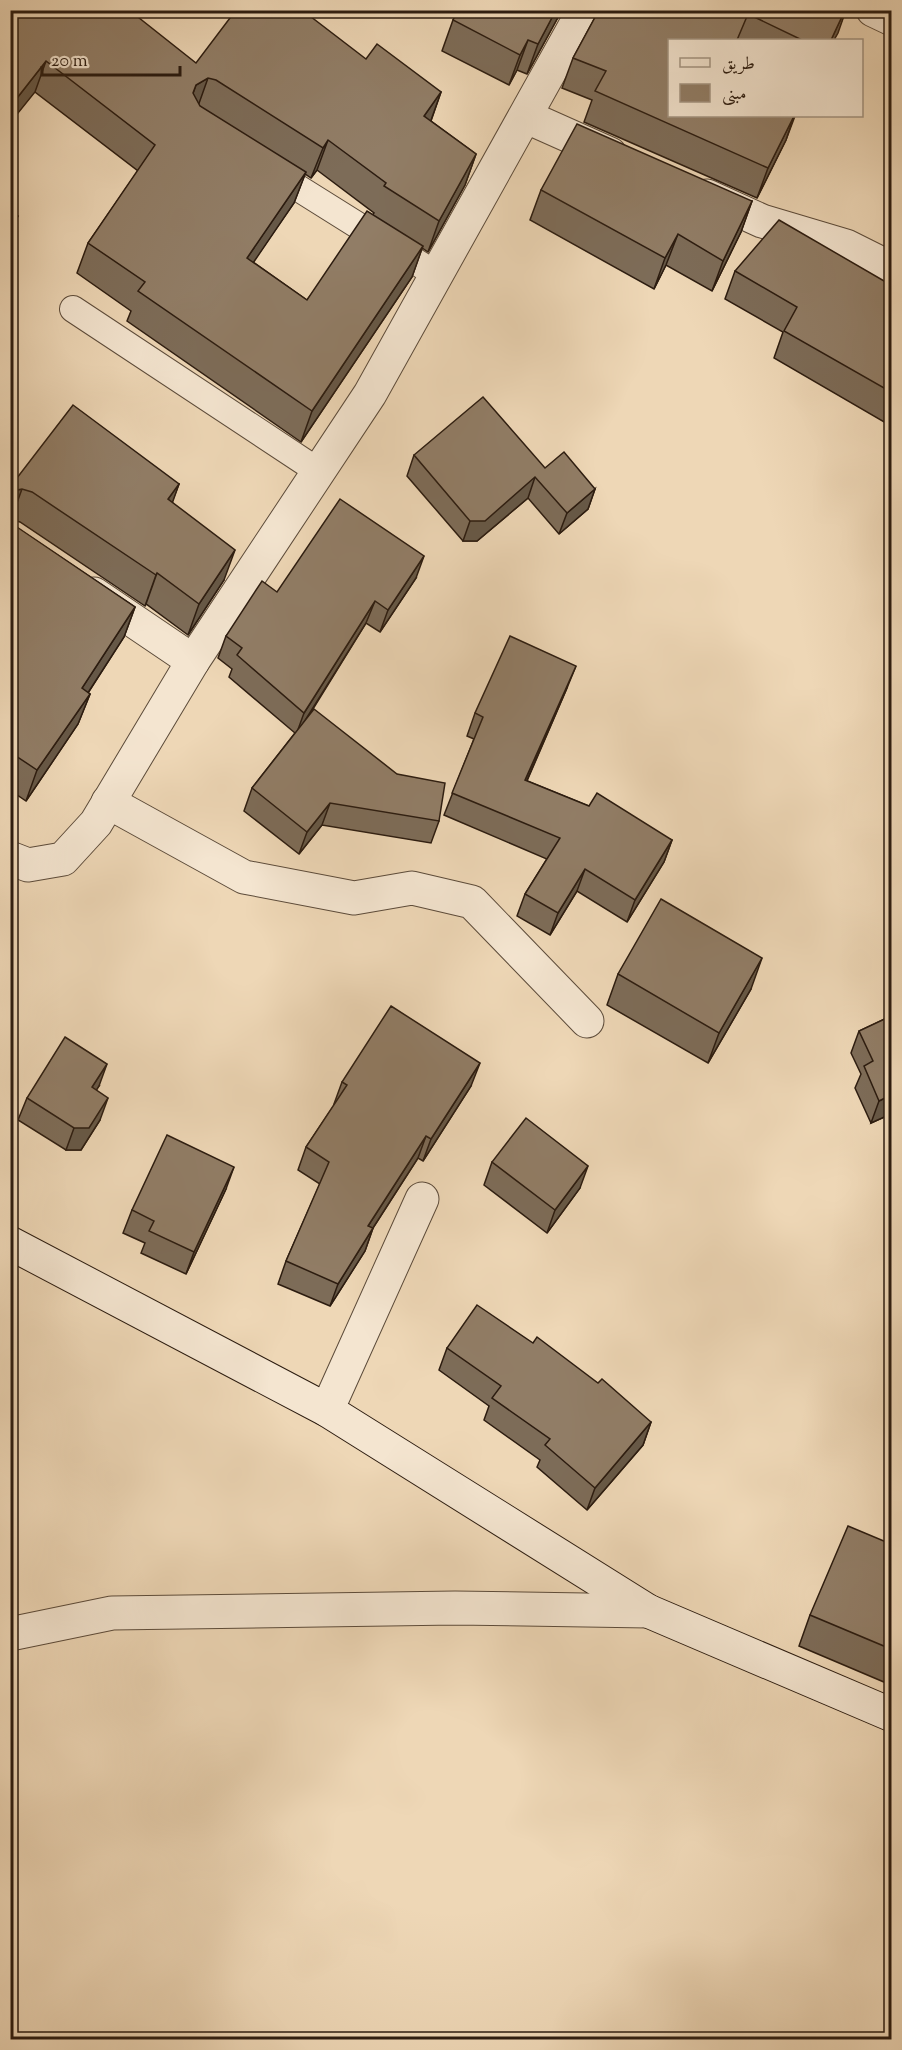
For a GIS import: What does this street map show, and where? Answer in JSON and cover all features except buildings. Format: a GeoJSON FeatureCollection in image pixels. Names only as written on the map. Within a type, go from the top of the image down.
{"type":"FeatureCollection","features":[{"type":"Feature","properties":{"kind":"street"},"geometry":{"type":"LineString","coordinates":[[10,858],[28,865],[63,860],[96,823],[193,661],[370,394],[585,10]]}},
{"type":"Feature","properties":{"kind":"street"},"geometry":{"type":"LineString","coordinates":[[873,10],[891,19]]}},
{"type":"Feature","properties":{"kind":"street"},"geometry":{"type":"LineString","coordinates":[[527,117],[634,164]]}},
{"type":"Feature","properties":{"kind":"street"},"geometry":{"type":"LineString","coordinates":[[677,183],[762,221],[846,246],[891,269]]}},
{"type":"Feature","properties":{"kind":"street"},"geometry":{"type":"LineString","coordinates":[[68,577],[193,661]]}},
{"type":"Feature","properties":{"kind":"street"},"geometry":{"type":"LineString","coordinates":[[108,802],[244,876],[354,898],[412,888],[472,902],[586,1021]]}},
{"type":"Feature","properties":{"kind":"street"},"geometry":{"type":"LineString","coordinates":[[327,1410],[422,1199]]}},
{"type":"Feature","properties":{"kind":"street"},"geometry":{"type":"LineString","coordinates":[[10,1243],[327,1410],[648,1611],[891,1715]]}},
{"type":"Feature","properties":{"kind":"street"},"geometry":{"type":"LineString","coordinates":[[10,1634],[112,1613],[455,1608],[648,1611]]}},
{"type":"Feature","properties":{"kind":"lane"},"geometry":{"type":"LineString","coordinates":[[247,156],[437,275]]}},
{"type":"Feature","properties":{"kind":"lane"},"geometry":{"type":"LineString","coordinates":[[73,309],[318,471]]}}]}
